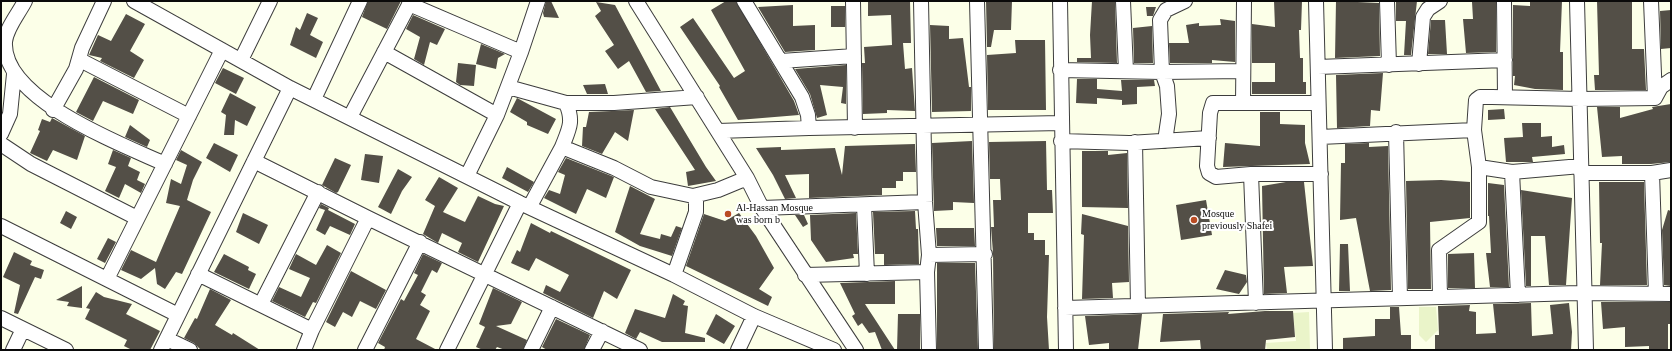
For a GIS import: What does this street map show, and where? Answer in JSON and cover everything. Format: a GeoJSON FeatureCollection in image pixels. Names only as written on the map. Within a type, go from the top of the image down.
{"type":"FeatureCollection","features":[{"type":"Feature","properties":{"kind":"street"},"geometry":{"type":"LineString","coordinates":[[25,1],[4,30],[6,54],[14,74],[53,110],[80,125],[165,164]]}},
{"type":"Feature","properties":{"kind":"street"},"geometry":{"type":"LineString","coordinates":[[53,110],[80,60],[82,48],[104,1]]}},
{"type":"Feature","properties":{"kind":"street"},"geometry":{"type":"LineString","coordinates":[[134,1],[290,88],[525,205],[674,275],[754,316],[828,349],[837,322]]}},
{"type":"Feature","properties":{"kind":"street"},"geometry":{"type":"LineString","coordinates":[[241,60],[270,1]]}},
{"type":"Feature","properties":{"kind":"street"},"geometry":{"type":"LineString","coordinates":[[314,99],[360,1]]}},
{"type":"Feature","properties":{"kind":"street"},"geometry":{"type":"LineString","coordinates":[[467,176],[497,115],[521,52],[538,1]]}},
{"type":"Feature","properties":{"kind":"street"},"geometry":{"type":"LineString","coordinates":[[636,1],[747,178],[762,208],[856,350]]}},
{"type":"Feature","properties":{"kind":"street"},"geometry":{"type":"LineString","coordinates":[[744,1],[806,106],[809,128]]}},
{"type":"Feature","properties":{"kind":"street"},"geometry":{"type":"LineString","coordinates":[[853,1],[854,128]]}},
{"type":"Feature","properties":{"kind":"street"},"geometry":{"type":"LineString","coordinates":[[921,1],[929,350]]}},
{"type":"Feature","properties":{"kind":"street"},"geometry":{"type":"LineString","coordinates":[[977,1],[985,254],[986,350]]}},
{"type":"Feature","properties":{"kind":"street"},"geometry":{"type":"LineString","coordinates":[[1060,1],[1061,141],[1066,350]]}},
{"type":"Feature","properties":{"kind":"street"},"geometry":{"type":"LineString","coordinates":[[1123,1],[1126,71]]}},
{"type":"Feature","properties":{"kind":"street"},"geometry":{"type":"LineString","coordinates":[[1165,141],[1169,114],[1166,86],[1162,72],[1160,20],[1166,10],[1185,1]]}},
{"type":"Feature","properties":{"kind":"street"},"geometry":{"type":"LineString","coordinates":[[1243,103],[1244,1]]}},
{"type":"Feature","properties":{"kind":"street"},"geometry":{"type":"LineString","coordinates":[[1316,1],[1325,350]]}},
{"type":"Feature","properties":{"kind":"street"},"geometry":{"type":"LineString","coordinates":[[1387,1],[1389,65]]}},
{"type":"Feature","properties":{"kind":"street"},"geometry":{"type":"LineString","coordinates":[[1419,64],[1423,17],[1428,9],[1440,1]]}},
{"type":"Feature","properties":{"kind":"street"},"geometry":{"type":"LineString","coordinates":[[1504,1],[1506,97]]}},
{"type":"Feature","properties":{"kind":"street"},"geometry":{"type":"LineString","coordinates":[[1577,1],[1586,350]]}},
{"type":"Feature","properties":{"kind":"street"},"geometry":{"type":"LineString","coordinates":[[1651,1],[1655,98]]}},
{"type":"Feature","properties":{"kind":"street"},"geometry":{"type":"LineString","coordinates":[[350,117],[410,2],[521,52]]}},
{"type":"Feature","properties":{"kind":"street"},"geometry":{"type":"LineString","coordinates":[[107,279],[222,50]]}},
{"type":"Feature","properties":{"kind":"street"},"geometry":{"type":"LineString","coordinates":[[384,52],[497,115]]}},
{"type":"Feature","properties":{"kind":"street"},"geometry":{"type":"LineString","coordinates":[[780,61],[854,56]]}},
{"type":"Feature","properties":{"kind":"street"},"geometry":{"type":"LineString","coordinates":[[80,60],[189,116]]}},
{"type":"Feature","properties":{"kind":"street"},"geometry":{"type":"LineString","coordinates":[[1318,67],[1505,60]]}},
{"type":"Feature","properties":{"kind":"street"},"geometry":{"type":"LineString","coordinates":[[1060,70],[1162,72],[1243,71]]}},
{"type":"Feature","properties":{"kind":"street"},"geometry":{"type":"LineString","coordinates":[[1,134],[14,74]]}},
{"type":"Feature","properties":{"kind":"street"},"geometry":{"type":"LineString","coordinates":[[1655,98],[1661,87],[1671,80]]}},
{"type":"Feature","properties":{"kind":"street"},"geometry":{"type":"LineString","coordinates":[[508,87],[566,103],[614,103],[696,97]]}},
{"type":"Feature","properties":{"kind":"street"},"geometry":{"type":"LineString","coordinates":[[190,350],[164,345],[290,88]]}},
{"type":"Feature","properties":{"kind":"street"},"geometry":{"type":"LineString","coordinates":[[1440,297],[1438,250],[1479,222],[1478,167],[1474,130],[1476,100],[1480,97],[1580,99],[1655,98]]}},
{"type":"Feature","properties":{"kind":"street"},"geometry":{"type":"LineString","coordinates":[[447,350],[485,274],[525,205],[562,147],[571,125],[571,115],[566,103]]}},
{"type":"Feature","properties":{"kind":"street"},"geometry":{"type":"LineString","coordinates":[[1318,103],[1213,103],[1210,113],[1207,166],[1209,173],[1216,176],[1251,174],[1320,174]]}},
{"type":"Feature","properties":{"kind":"street"},"geometry":{"type":"LineString","coordinates":[[718,132],[809,128],[981,126],[1061,123]]}},
{"type":"Feature","properties":{"kind":"street"},"geometry":{"type":"LineString","coordinates":[[1320,137],[1396,132],[1474,130]]}},
{"type":"Feature","properties":{"kind":"street"},"geometry":{"type":"LineString","coordinates":[[1396,132],[1400,298]]}},
{"type":"Feature","properties":{"kind":"street"},"geometry":{"type":"LineString","coordinates":[[1061,141],[1136,142],[1209,138]]}},
{"type":"Feature","properties":{"kind":"street"},"geometry":{"type":"LineString","coordinates":[[1136,142],[1138,306]]}},
{"type":"Feature","properties":{"kind":"street"},"geometry":{"type":"LineString","coordinates":[[1,144],[31,164],[138,218]]}},
{"type":"Feature","properties":{"kind":"street"},"geometry":{"type":"LineString","coordinates":[[562,147],[614,168],[651,187],[693,196],[718,190],[747,178]]}},
{"type":"Feature","properties":{"kind":"street"},"geometry":{"type":"LineString","coordinates":[[254,161],[640,350]]}},
{"type":"Feature","properties":{"kind":"street"},"geometry":{"type":"LineString","coordinates":[[1478,167],[1512,172],[1581,170],[1652,173],[1671,170]]}},
{"type":"Feature","properties":{"kind":"street"},"geometry":{"type":"LineString","coordinates":[[1512,172],[1518,295]]}},
{"type":"Feature","properties":{"kind":"street"},"geometry":{"type":"LineString","coordinates":[[1652,173],[1656,294]]}},
{"type":"Feature","properties":{"kind":"street"},"geometry":{"type":"LineString","coordinates":[[1251,174],[1256,303]]}},
{"type":"Feature","properties":{"kind":"street"},"geometry":{"type":"LineString","coordinates":[[261,304],[318,192]]}},
{"type":"Feature","properties":{"kind":"street"},"geometry":{"type":"LineString","coordinates":[[674,275],[696,212],[696,201],[693,196]]}},
{"type":"Feature","properties":{"kind":"street"},"geometry":{"type":"LineString","coordinates":[[762,208],[925,202]]}},
{"type":"Feature","properties":{"kind":"street"},"geometry":{"type":"LineString","coordinates":[[864,205],[867,274]]}},
{"type":"Feature","properties":{"kind":"street"},"geometry":{"type":"LineString","coordinates":[[304,350],[312,330],[368,218]]}},
{"type":"Feature","properties":{"kind":"street"},"geometry":{"type":"LineString","coordinates":[[1,226],[178,316]]}},
{"type":"Feature","properties":{"kind":"street"},"geometry":{"type":"LineString","coordinates":[[365,350],[420,242]]}},
{"type":"Feature","properties":{"kind":"street"},"geometry":{"type":"LineString","coordinates":[[928,255],[985,254]]}},
{"type":"Feature","properties":{"kind":"street"},"geometry":{"type":"LineString","coordinates":[[805,275],[927,272]]}},
{"type":"Feature","properties":{"kind":"street"},"geometry":{"type":"LineString","coordinates":[[198,274],[312,330]]}},
{"type":"Feature","properties":{"kind":"street"},"geometry":{"type":"LineString","coordinates":[[1065,308],[1324,302],[1400,298],[1518,295],[1671,294]]}},
{"type":"Feature","properties":{"kind":"street"},"geometry":{"type":"LineString","coordinates":[[531,350],[552,307]]}},
{"type":"Feature","properties":{"kind":"street"},"geometry":{"type":"LineString","coordinates":[[738,350],[754,316]]}},
{"type":"Feature","properties":{"kind":"street"},"geometry":{"type":"LineString","coordinates":[[1,318],[66,350]]}},
{"type":"Feature","properties":{"kind":"street"},"geometry":{"type":"LineString","coordinates":[[13,350],[23,329]]}},
{"type":"Feature","properties":{"kind":"street"},"geometry":{"type":"LineString","coordinates":[[592,350],[602,331]]}},
{"type":"Feature","properties":{"kind":"green space"},"geometry":{"type":"Polygon","coordinates":[[[1419,307],[1436,307],[1438,330],[1426,342],[1419,335],[1419,307]]]}},
{"type":"Feature","properties":{"kind":"green space"},"geometry":{"type":"Polygon","coordinates":[[[1309,312],[1310,350],[1267,350],[1266,343],[1296,341],[1293,313],[1309,312]]]}},
{"type":"Feature","properties":{"kind":"building"},"geometry":{"type":"Polygon","coordinates":[[[368,1],[401,1],[387,29],[362,17],[368,1]]]}},
{"type":"Feature","properties":{"kind":"building"},"geometry":{"type":"Polygon","coordinates":[[[546,1],[551,1],[559,18],[544,17],[543,13],[546,1]]]}},
{"type":"Feature","properties":{"kind":"building"},"geometry":{"type":"Polygon","coordinates":[[[726,1],[736,1],[794,101],[799,115],[738,120],[719,87],[720,86],[680,27],[693,18],[734,78],[745,71],[711,10],[726,1]]]}},
{"type":"Feature","properties":{"kind":"building"},"geometry":{"type":"Polygon","coordinates":[[[868,1],[910,1],[911,43],[903,43],[905,69],[912,68],[915,111],[887,110],[887,113],[863,114],[862,63],[865,63],[864,47],[892,45],[891,15],[868,16],[868,1]]]}},
{"type":"Feature","properties":{"kind":"building"},"geometry":{"type":"Polygon","coordinates":[[[986,1],[1012,1],[1011,30],[994,30],[991,47],[987,47],[986,1]]]}},
{"type":"Feature","properties":{"kind":"building"},"geometry":{"type":"Polygon","coordinates":[[[1092,1],[1115,1],[1117,63],[1077,62],[1077,58],[1091,58],[1090,35],[1092,1]]]}},
{"type":"Feature","properties":{"kind":"building"},"geometry":{"type":"Polygon","coordinates":[[[1274,1],[1302,1],[1301,30],[1299,30],[1300,58],[1303,58],[1303,82],[1306,82],[1306,94],[1252,94],[1252,82],[1275,82],[1275,63],[1252,63],[1252,24],[1275,27],[1274,1]]]}},
{"type":"Feature","properties":{"kind":"building"},"geometry":{"type":"Polygon","coordinates":[[[1336,1],[1379,3],[1380,56],[1335,58],[1336,1]]]}},
{"type":"Feature","properties":{"kind":"building"},"geometry":{"type":"Polygon","coordinates":[[[1396,1],[1417,1],[1411,55],[1404,55],[1406,21],[1396,21],[1396,1]]]}},
{"type":"Feature","properties":{"kind":"building"},"geometry":{"type":"Polygon","coordinates":[[[1530,1],[1562,1],[1560,52],[1563,52],[1563,90],[1535,89],[1514,85],[1513,5],[1530,6],[1530,1]]]}},
{"type":"Feature","properties":{"kind":"building"},"geometry":{"type":"Polygon","coordinates":[[[1597,1],[1632,1],[1632,49],[1644,49],[1646,90],[1595,90],[1594,75],[1599,75],[1597,1]]]}},
{"type":"Feature","properties":{"kind":"building"},"geometry":{"type":"Polygon","coordinates":[[[596,2],[615,5],[661,91],[646,92],[629,61],[618,69],[605,51],[614,45],[595,16],[601,11],[596,2]]]}},
{"type":"Feature","properties":{"kind":"building"},"geometry":{"type":"Polygon","coordinates":[[[1472,2],[1496,2],[1496,52],[1466,53],[1463,19],[1473,19],[1472,2]]]}},
{"type":"Feature","properties":{"kind":"building"},"geometry":{"type":"Polygon","coordinates":[[[793,5],[793,26],[815,25],[815,50],[785,52],[758,7],[793,5]]]}},
{"type":"Feature","properties":{"kind":"building"},"geometry":{"type":"Polygon","coordinates":[[[831,6],[845,6],[845,27],[831,27],[831,6]]]}},
{"type":"Feature","properties":{"kind":"building"},"geometry":{"type":"Polygon","coordinates":[[[1146,7],[1156,7],[1153,16],[1147,16],[1146,7]]]}},
{"type":"Feature","properties":{"kind":"building"},"geometry":{"type":"Polygon","coordinates":[[[1671,10],[1671,48],[1661,49],[1660,11],[1671,10]]]}},
{"type":"Feature","properties":{"kind":"building"},"geometry":{"type":"Polygon","coordinates":[[[307,13],[318,18],[310,35],[323,42],[316,58],[290,45],[296,27],[300,30],[307,13]]]}},
{"type":"Feature","properties":{"kind":"building"},"geometry":{"type":"Polygon","coordinates":[[[126,14],[145,24],[130,51],[144,60],[134,78],[100,61],[102,58],[89,55],[98,35],[111,41],[126,14]]]}},
{"type":"Feature","properties":{"kind":"building"},"geometry":{"type":"Polygon","coordinates":[[[413,15],[445,29],[437,45],[430,42],[424,65],[414,59],[420,37],[406,29],[413,15]]]}},
{"type":"Feature","properties":{"kind":"building"},"geometry":{"type":"Polygon","coordinates":[[[1220,19],[1235,21],[1235,62],[1212,60],[1212,63],[1170,63],[1169,43],[1189,43],[1186,25],[1199,23],[1199,26],[1221,25],[1220,19]]]}},
{"type":"Feature","properties":{"kind":"building"},"geometry":{"type":"Polygon","coordinates":[[[1431,20],[1445,20],[1447,54],[1428,54],[1431,20]]]}},
{"type":"Feature","properties":{"kind":"building"},"geometry":{"type":"Polygon","coordinates":[[[930,25],[949,26],[949,39],[963,38],[969,87],[971,87],[971,111],[932,112],[930,25]]]}},
{"type":"Feature","properties":{"kind":"building"},"geometry":{"type":"Polygon","coordinates":[[[1152,26],[1153,63],[1134,63],[1133,28],[1152,26]]]}},
{"type":"Feature","properties":{"kind":"building"},"geometry":{"type":"Polygon","coordinates":[[[1015,40],[1045,40],[1046,110],[988,110],[987,55],[1016,53],[1015,40]]]}},
{"type":"Feature","properties":{"kind":"building"},"geometry":{"type":"Polygon","coordinates":[[[481,44],[505,54],[498,58],[496,69],[476,64],[481,44]]]}},
{"type":"Feature","properties":{"kind":"building"},"geometry":{"type":"Polygon","coordinates":[[[458,63],[476,65],[474,86],[460,85],[456,82],[458,63]]]}},
{"type":"Feature","properties":{"kind":"building"},"geometry":{"type":"Polygon","coordinates":[[[846,65],[846,104],[841,103],[843,87],[820,85],[827,115],[817,118],[810,94],[795,69],[846,65]]]}},
{"type":"Feature","properties":{"kind":"building"},"geometry":{"type":"Polygon","coordinates":[[[223,68],[244,78],[236,94],[215,83],[223,68]]]}},
{"type":"Feature","properties":{"kind":"building"},"geometry":{"type":"Polygon","coordinates":[[[1383,73],[1380,111],[1371,110],[1370,126],[1337,128],[1336,75],[1383,73]]]}},
{"type":"Feature","properties":{"kind":"building"},"geometry":{"type":"Polygon","coordinates":[[[94,77],[139,100],[133,114],[103,101],[93,121],[76,112],[94,77]]]}},
{"type":"Feature","properties":{"kind":"building"},"geometry":{"type":"Polygon","coordinates":[[[1077,79],[1097,79],[1097,89],[1122,91],[1121,80],[1154,80],[1155,86],[1137,87],[1137,104],[1122,105],[1122,100],[1097,98],[1097,104],[1076,103],[1077,79]]]}},
{"type":"Feature","properties":{"kind":"building"},"geometry":{"type":"Polygon","coordinates":[[[605,84],[608,94],[587,94],[583,85],[605,84]]]}},
{"type":"Feature","properties":{"kind":"building"},"geometry":{"type":"Polygon","coordinates":[[[230,93],[256,107],[247,126],[235,120],[234,135],[224,135],[226,115],[221,112],[230,93]]]}},
{"type":"Feature","properties":{"kind":"building"},"geometry":{"type":"Polygon","coordinates":[[[517,98],[556,119],[548,134],[527,125],[527,122],[510,112],[517,98]]]}},
{"type":"Feature","properties":{"kind":"building"},"geometry":{"type":"Polygon","coordinates":[[[1671,104],[1671,162],[1622,164],[1622,156],[1602,157],[1597,107],[1620,107],[1620,118],[1653,109],[1652,107],[1671,104]]]}},
{"type":"Feature","properties":{"kind":"building"},"geometry":{"type":"Polygon","coordinates":[[[670,107],[716,181],[688,186],[686,172],[695,170],[655,109],[670,107]]]}},
{"type":"Feature","properties":{"kind":"building"},"geometry":{"type":"Polygon","coordinates":[[[1504,109],[1505,119],[1488,120],[1488,110],[1504,109]]]}},
{"type":"Feature","properties":{"kind":"building"},"geometry":{"type":"Polygon","coordinates":[[[634,110],[628,141],[615,132],[602,154],[582,146],[583,127],[586,127],[589,112],[634,110]]]}},
{"type":"Feature","properties":{"kind":"building"},"geometry":{"type":"Polygon","coordinates":[[[1260,112],[1280,112],[1280,124],[1305,125],[1305,143],[1310,164],[1223,167],[1225,143],[1260,146],[1260,112]]]}},
{"type":"Feature","properties":{"kind":"building"},"geometry":{"type":"Polygon","coordinates":[[[52,118],[85,136],[77,160],[53,150],[47,161],[30,153],[40,131],[38,130],[42,119],[50,122],[52,118]]]}},
{"type":"Feature","properties":{"kind":"building"},"geometry":{"type":"Polygon","coordinates":[[[1522,123],[1541,123],[1541,137],[1552,136],[1552,147],[1564,145],[1565,154],[1532,157],[1533,162],[1506,162],[1504,138],[1523,137],[1522,123]]]}},
{"type":"Feature","properties":{"kind":"building"},"geometry":{"type":"Polygon","coordinates":[[[130,125],[150,140],[147,147],[125,137],[130,125]]]}},
{"type":"Feature","properties":{"kind":"building"},"geometry":{"type":"Polygon","coordinates":[[[972,141],[974,203],[953,202],[953,210],[934,211],[932,143],[972,141]]]}},
{"type":"Feature","properties":{"kind":"building"},"geometry":{"type":"Polygon","coordinates":[[[1046,141],[1047,190],[1052,190],[1053,213],[1028,213],[1028,233],[1034,233],[1034,240],[1045,240],[1045,255],[1049,255],[1047,317],[1049,350],[994,350],[993,253],[991,227],[994,227],[993,200],[1001,200],[1000,179],[990,179],[989,142],[1046,141]]]}},
{"type":"Feature","properties":{"kind":"building"},"geometry":{"type":"Polygon","coordinates":[[[214,143],[238,155],[230,172],[206,158],[214,143]]]}},
{"type":"Feature","properties":{"kind":"building"},"geometry":{"type":"Polygon","coordinates":[[[1369,143],[1369,147],[1388,146],[1391,290],[1370,291],[1356,218],[1340,220],[1341,163],[1345,163],[1345,144],[1369,143]]]}},
{"type":"Feature","properties":{"kind":"building"},"geometry":{"type":"Polygon","coordinates":[[[915,144],[916,172],[903,172],[903,181],[896,181],[896,188],[882,188],[882,195],[809,198],[809,174],[785,175],[796,198],[785,199],[773,175],[756,148],[781,147],[781,150],[835,148],[842,175],[845,146],[915,144]]]}},
{"type":"Feature","properties":{"kind":"building"},"geometry":{"type":"Polygon","coordinates":[[[113,150],[131,158],[128,166],[140,172],[137,180],[145,184],[141,193],[125,184],[119,198],[105,191],[116,167],[108,164],[113,150]]]}},
{"type":"Feature","properties":{"kind":"building"},"geometry":{"type":"Polygon","coordinates":[[[181,150],[202,162],[193,180],[187,200],[211,212],[182,274],[176,272],[165,289],[157,284],[155,268],[141,279],[121,270],[131,250],[156,262],[180,206],[166,203],[171,179],[181,184],[187,165],[176,160],[181,150]]]}},
{"type":"Feature","properties":{"kind":"building"},"geometry":{"type":"Polygon","coordinates":[[[1082,151],[1108,151],[1108,155],[1127,153],[1128,208],[1082,207],[1082,151]]]}},
{"type":"Feature","properties":{"kind":"building"},"geometry":{"type":"Polygon","coordinates":[[[365,154],[383,156],[379,183],[361,180],[365,154]]]}},
{"type":"Feature","properties":{"kind":"building"},"geometry":{"type":"Polygon","coordinates":[[[335,158],[351,165],[338,192],[336,193],[322,185],[335,158]]]}},
{"type":"Feature","properties":{"kind":"building"},"geometry":{"type":"Polygon","coordinates":[[[566,158],[614,177],[606,198],[587,189],[576,214],[544,198],[549,190],[560,194],[565,175],[558,172],[566,158]]]}},
{"type":"Feature","properties":{"kind":"building"},"geometry":{"type":"Polygon","coordinates":[[[507,167],[534,182],[528,192],[502,178],[507,167]]]}},
{"type":"Feature","properties":{"kind":"building"},"geometry":{"type":"Polygon","coordinates":[[[398,169],[412,177],[402,191],[391,214],[378,207],[398,169]]]}},
{"type":"Feature","properties":{"kind":"building"},"geometry":{"type":"Polygon","coordinates":[[[439,177],[458,188],[443,212],[465,222],[478,196],[495,204],[504,206],[478,262],[458,252],[462,243],[442,233],[438,243],[423,234],[435,206],[425,200],[439,177]]]}},
{"type":"Feature","properties":{"kind":"building"},"geometry":{"type":"Polygon","coordinates":[[[1441,180],[1470,182],[1470,218],[1430,222],[1431,289],[1408,289],[1406,181],[1441,180]]]}},
{"type":"Feature","properties":{"kind":"building"},"geometry":{"type":"Polygon","coordinates":[[[1286,182],[1304,182],[1313,266],[1284,267],[1287,293],[1264,294],[1262,186],[1286,182]]]}},
{"type":"Feature","properties":{"kind":"building"},"geometry":{"type":"Polygon","coordinates":[[[1599,182],[1644,182],[1647,285],[1600,285],[1602,243],[1600,243],[1599,182]]]}},
{"type":"Feature","properties":{"kind":"building"},"geometry":{"type":"Polygon","coordinates":[[[1488,183],[1504,185],[1509,287],[1490,287],[1486,253],[1491,253],[1488,216],[1488,183]]]}},
{"type":"Feature","properties":{"kind":"building"},"geometry":{"type":"Polygon","coordinates":[[[630,186],[655,199],[640,234],[660,239],[661,234],[671,237],[676,226],[682,228],[672,256],[640,246],[615,232],[630,186]]]}},
{"type":"Feature","properties":{"kind":"building"},"geometry":{"type":"Polygon","coordinates":[[[1521,190],[1572,198],[1566,285],[1549,285],[1545,236],[1531,236],[1531,286],[1526,286],[1521,190]]]}},
{"type":"Feature","properties":{"kind":"building","name":"Mosque previously Shafei"},"geometry":{"type":"Polygon","coordinates":[[[1206,200],[1212,235],[1181,240],[1176,205],[1206,200]]]}},
{"type":"Feature","properties":{"kind":"building"},"geometry":{"type":"Polygon","coordinates":[[[321,204],[329,208],[328,210],[355,224],[350,235],[330,226],[325,235],[316,230],[325,210],[319,208],[321,204]]]}},
{"type":"Feature","properties":{"kind":"building"},"geometry":{"type":"Polygon","coordinates":[[[1668,210],[1671,211],[1671,286],[1664,285],[1662,230],[1668,210]]]}},
{"type":"Feature","properties":{"kind":"building"},"geometry":{"type":"Polygon","coordinates":[[[66,211],[77,217],[71,229],[60,223],[66,211]]]}},
{"type":"Feature","properties":{"kind":"building"},"geometry":{"type":"Polygon","coordinates":[[[915,211],[916,229],[918,229],[919,264],[884,265],[884,254],[875,254],[873,212],[915,211]]]}},
{"type":"Feature","properties":{"kind":"building"},"geometry":{"type":"Polygon","coordinates":[[[243,213],[268,225],[259,244],[236,232],[243,213]]]}},
{"type":"Feature","properties":{"kind":"building"},"geometry":{"type":"Polygon","coordinates":[[[739,213],[756,236],[774,268],[759,289],[772,297],[768,306],[686,266],[704,214],[725,221],[739,213]]]}},
{"type":"Feature","properties":{"kind":"building"},"geometry":{"type":"Polygon","coordinates":[[[856,213],[858,254],[853,254],[854,258],[826,262],[811,240],[810,215],[856,213]]]}},
{"type":"Feature","properties":{"kind":"building"},"geometry":{"type":"Polygon","coordinates":[[[1082,214],[1128,226],[1129,282],[1112,283],[1113,298],[1082,299],[1084,235],[1081,234],[1082,214]]]}},
{"type":"Feature","properties":{"kind":"building"},"geometry":{"type":"Polygon","coordinates":[[[795,215],[804,215],[808,224],[803,227],[795,215]]]}},
{"type":"Feature","properties":{"kind":"building"},"geometry":{"type":"Polygon","coordinates":[[[531,223],[550,233],[551,231],[631,270],[617,299],[604,291],[593,318],[543,293],[546,285],[560,292],[569,275],[536,258],[529,271],[511,263],[517,250],[520,252],[531,223]]]}},
{"type":"Feature","properties":{"kind":"building"},"geometry":{"type":"Polygon","coordinates":[[[936,228],[974,228],[975,246],[937,246],[936,228]]]}},
{"type":"Feature","properties":{"kind":"building"},"geometry":{"type":"Polygon","coordinates":[[[108,238],[116,242],[105,263],[97,259],[108,238]]]}},
{"type":"Feature","properties":{"kind":"building"},"geometry":{"type":"Polygon","coordinates":[[[1340,244],[1348,244],[1350,291],[1339,291],[1340,244]]]}},
{"type":"Feature","properties":{"kind":"building"},"geometry":{"type":"Polygon","coordinates":[[[327,245],[341,253],[316,303],[313,302],[305,317],[272,301],[279,287],[301,297],[310,278],[289,269],[296,254],[316,265],[327,245]]]}},
{"type":"Feature","properties":{"kind":"building"},"geometry":{"type":"Polygon","coordinates":[[[14,252],[32,261],[30,265],[44,270],[41,279],[35,277],[18,314],[14,313],[20,285],[3,277],[14,252]]]}},
{"type":"Feature","properties":{"kind":"building"},"geometry":{"type":"Polygon","coordinates":[[[1474,253],[1475,288],[1448,288],[1448,254],[1474,253]]]}},
{"type":"Feature","properties":{"kind":"building"},"geometry":{"type":"Polygon","coordinates":[[[224,254],[249,267],[248,270],[256,274],[249,289],[214,272],[224,254]]]}},
{"type":"Feature","properties":{"kind":"building"},"geometry":{"type":"Polygon","coordinates":[[[423,254],[442,263],[437,273],[432,270],[421,292],[426,295],[420,305],[430,311],[416,339],[437,350],[384,350],[385,347],[378,343],[401,299],[404,301],[418,275],[414,273],[423,254]]]}},
{"type":"Feature","properties":{"kind":"building"},"geometry":{"type":"Polygon","coordinates":[[[937,263],[975,263],[978,350],[937,350],[937,263]]]}},
{"type":"Feature","properties":{"kind":"building"},"geometry":{"type":"Polygon","coordinates":[[[1225,270],[1246,275],[1247,282],[1239,294],[1216,289],[1225,270]]]}},
{"type":"Feature","properties":{"kind":"building"},"geometry":{"type":"Polygon","coordinates":[[[351,271],[386,290],[376,309],[360,301],[352,317],[343,312],[335,327],[326,322],[351,271]]]}},
{"type":"Feature","properties":{"kind":"building"},"geometry":{"type":"Polygon","coordinates":[[[895,281],[895,304],[865,304],[895,350],[882,350],[875,332],[869,333],[862,323],[858,326],[852,316],[855,314],[840,283],[895,281]]]}},
{"type":"Feature","properties":{"kind":"building"},"geometry":{"type":"Polygon","coordinates":[[[82,286],[82,308],[67,306],[69,302],[56,300],[82,286]]]}},
{"type":"Feature","properties":{"kind":"building"},"geometry":{"type":"Polygon","coordinates":[[[493,288],[522,302],[511,324],[496,326],[527,340],[523,350],[505,350],[497,347],[495,350],[483,350],[476,347],[485,327],[479,324],[493,288]]]}},
{"type":"Feature","properties":{"kind":"building"},"geometry":{"type":"Polygon","coordinates":[[[210,289],[231,300],[215,325],[232,335],[233,333],[260,350],[201,350],[194,343],[184,338],[195,318],[197,319],[210,289]]]}},
{"type":"Feature","properties":{"kind":"building"},"geometry":{"type":"Polygon","coordinates":[[[96,292],[104,297],[132,304],[126,314],[160,331],[150,350],[132,350],[124,346],[127,340],[85,319],[90,309],[86,308],[96,292]]]}},
{"type":"Feature","properties":{"kind":"building"},"geometry":{"type":"Polygon","coordinates":[[[673,294],[685,301],[683,305],[688,306],[685,333],[705,338],[705,342],[662,342],[640,332],[636,339],[625,333],[635,309],[665,318],[673,294]]]}},
{"type":"Feature","properties":{"kind":"building"},"geometry":{"type":"Polygon","coordinates":[[[1601,302],[1671,302],[1671,324],[1668,324],[1668,350],[1649,350],[1649,346],[1625,347],[1625,327],[1603,329],[1601,302]]]}},
{"type":"Feature","properties":{"kind":"building"},"geometry":{"type":"Polygon","coordinates":[[[1531,303],[1532,336],[1553,334],[1550,305],[1569,303],[1572,332],[1571,350],[1435,350],[1435,335],[1439,335],[1438,306],[1470,305],[1469,311],[1476,312],[1476,334],[1496,333],[1493,304],[1531,303]]]}},
{"type":"Feature","properties":{"kind":"building"},"geometry":{"type":"Polygon","coordinates":[[[1390,307],[1399,307],[1401,335],[1411,335],[1411,350],[1343,350],[1343,338],[1375,336],[1375,319],[1390,319],[1390,307]]]}},
{"type":"Feature","properties":{"kind":"building"},"geometry":{"type":"Polygon","coordinates":[[[1265,311],[1293,311],[1295,337],[1266,340],[1265,350],[1201,350],[1200,340],[1160,342],[1163,314],[1229,312],[1228,314],[1265,311]]]}},
{"type":"Feature","properties":{"kind":"building"},"geometry":{"type":"Polygon","coordinates":[[[716,314],[735,326],[724,344],[706,334],[716,314]]]}},
{"type":"Feature","properties":{"kind":"building"},"geometry":{"type":"Polygon","coordinates":[[[898,314],[920,314],[920,350],[897,350],[898,314]]]}},
{"type":"Feature","properties":{"kind":"building"},"geometry":{"type":"Polygon","coordinates":[[[1142,314],[1138,350],[1109,350],[1109,343],[1089,345],[1085,316],[1142,314]]]}},
{"type":"Feature","properties":{"kind":"building"},"geometry":{"type":"Polygon","coordinates":[[[556,319],[590,335],[584,350],[547,350],[542,347],[556,319]]]}},
{"type":"Feature","properties":{"kind":"place","name":"Al-Hassan Mosque was born b"},"geometry":{"type":"Point","coordinates":[728,214]}},
{"type":"Feature","properties":{"kind":"place","name":"Mosque previously Shafei"},"geometry":{"type":"Point","coordinates":[1194,220]}}]}
